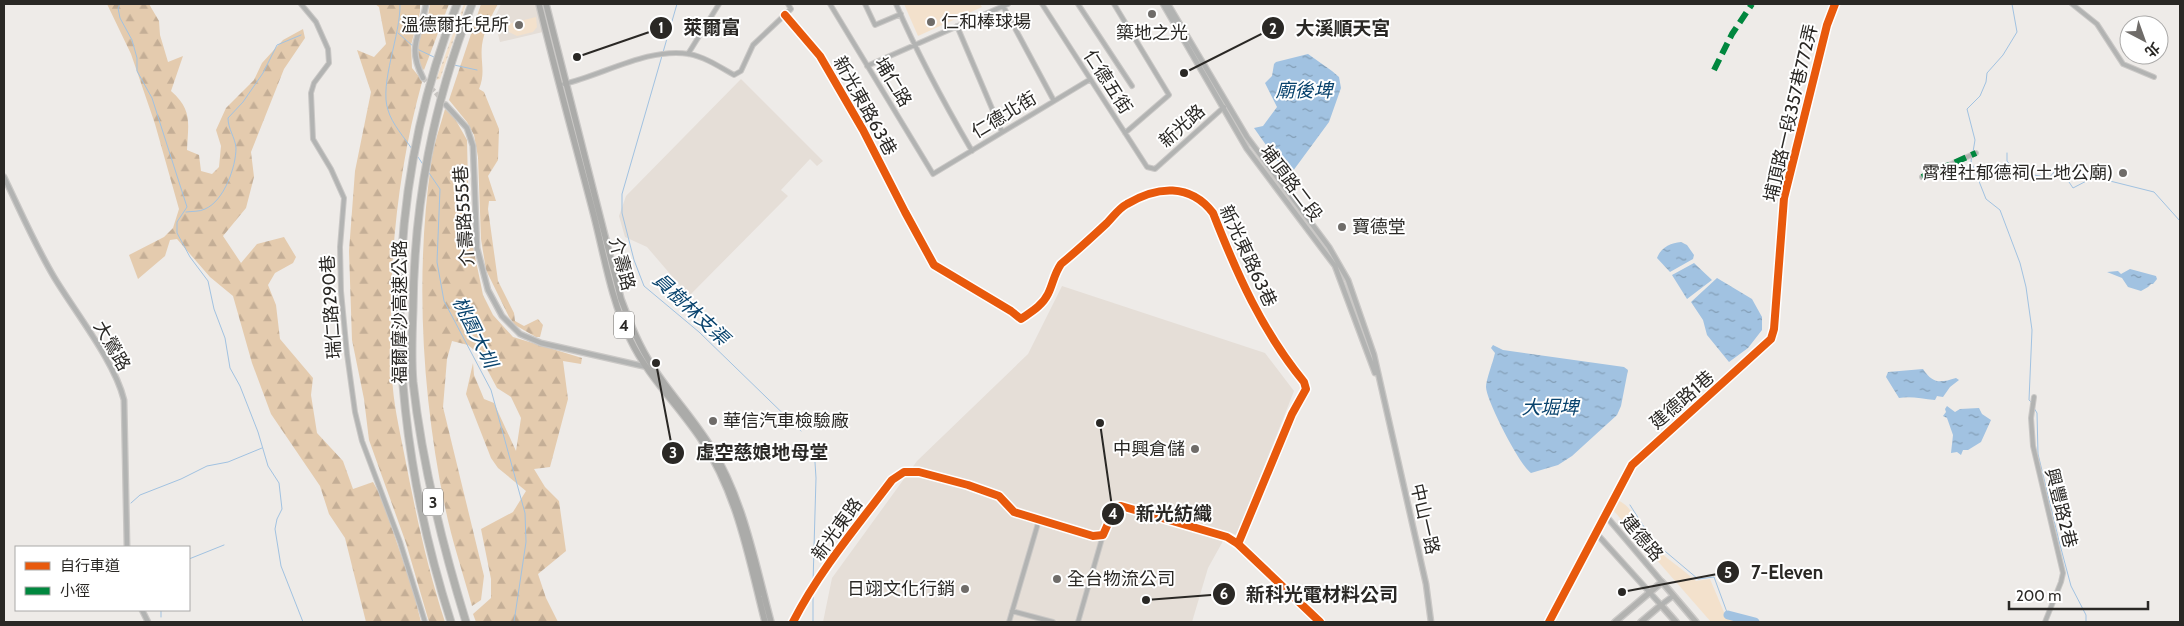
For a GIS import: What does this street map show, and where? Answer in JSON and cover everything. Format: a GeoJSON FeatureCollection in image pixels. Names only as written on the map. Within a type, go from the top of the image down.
{"type":"FeatureCollection","features":[{"type":"Feature","properties":{"kind":"highway","name":"福爾摩沙高速公路"},"geometry":{"type":"LineString","coordinates":[[451,622],[443,597],[414,476],[399,341],[401,255],[411,173],[438,58],[458,4]]}},
{"type":"Feature","properties":{"kind":"highway","name":"福爾摩沙高速公路"},"geometry":{"type":"LineString","coordinates":[[466,622],[438,528],[419,425],[413,380],[413,257],[421,186],[431,138],[450,63],[472,4]]}},
{"type":"Feature","properties":{"kind":"main road","name":"介壽路"},"geometry":{"type":"LineString","coordinates":[[539,4],[558,85],[576,144],[619,312],[630,339],[646,367],[702,441],[727,488],[737,513],[764,622]]}},
{"type":"Feature","properties":{"kind":"main road","name":"介壽路"},"geometry":{"type":"LineString","coordinates":[[546,4],[621,299],[634,336],[653,368],[711,447],[727,476],[740,505],[771,622]]}},
{"type":"Feature","properties":{"kind":"main road"},"geometry":{"type":"LineString","coordinates":[[1616,622],[1662,582]]}},
{"type":"Feature","properties":{"kind":"main road","name":"建德路"},"geometry":{"type":"LineString","coordinates":[[1662,582],[1696,622]]}},
{"type":"Feature","properties":{"kind":"main road"},"geometry":{"type":"LineString","coordinates":[[1642,622],[1661,605]]}},
{"type":"Feature","properties":{"kind":"main road","name":"建德路"},"geometry":{"type":"LineString","coordinates":[[1661,605],[1676,622]]}},
{"type":"Feature","properties":{"kind":"street","name":"瑞仁路290巷"},"geometry":{"type":"LineString","coordinates":[[301,4],[316,22],[328,50],[329,63],[314,83],[311,93],[313,139],[331,169],[344,198],[340,247],[341,291],[355,412],[362,440],[400,542],[424,620]]}},
{"type":"Feature","properties":{"kind":"street"},"geometry":{"type":"LineString","coordinates":[[423,78],[418,67],[415,40],[423,22],[426,4]]}},
{"type":"Feature","properties":{"kind":"street"},"geometry":{"type":"LineString","coordinates":[[688,54],[719,4]]}},
{"type":"Feature","properties":{"kind":"street"},"geometry":{"type":"LineString","coordinates":[[558,85],[567,84],[663,53],[688,54],[703,58],[734,75],[741,71],[753,45],[791,10],[788,4]]}},
{"type":"Feature","properties":{"kind":"street","name":"埔仁路"},"geometry":{"type":"LineString","coordinates":[[830,4],[934,174]]}},
{"type":"Feature","properties":{"kind":"street"},"geometry":{"type":"LineString","coordinates":[[865,4],[875,25],[901,14]]}},
{"type":"Feature","properties":{"kind":"street"},"geometry":{"type":"LineString","coordinates":[[896,4],[942,99],[972,151]]}},
{"type":"Feature","properties":{"kind":"street"},"geometry":{"type":"LineString","coordinates":[[867,66],[1008,4]]}},
{"type":"Feature","properties":{"kind":"street","name":"仁德五街"},"geometry":{"type":"LineString","coordinates":[[1042,4],[1089,80],[1147,167],[1156,169]]}},
{"type":"Feature","properties":{"kind":"street"},"geometry":{"type":"LineString","coordinates":[[1078,4],[1132,86]]}},
{"type":"Feature","properties":{"kind":"street"},"geometry":{"type":"LineString","coordinates":[[1114,4],[1169,95],[1125,133]]}},
{"type":"Feature","properties":{"kind":"street","name":"埔頂路二段"},"geometry":{"type":"LineString","coordinates":[[1163,4],[1226,106]]}},
{"type":"Feature","properties":{"kind":"street","name":"埔頂路二段"},"geometry":{"type":"LineString","coordinates":[[1168,4],[1226,106],[1247,149],[1335,266],[1380,386],[1388,422]]}},
{"type":"Feature","properties":{"kind":"street","name":"埔頂路一段357巷772弄"},"geometry":{"type":"LineString","coordinates":[[1776,290],[1786,188],[1827,25],[1836,4]]}},
{"type":"Feature","properties":{"kind":"street"},"geometry":{"type":"LineString","coordinates":[[2072,4],[2097,24],[2123,64],[2154,77]]}},
{"type":"Feature","properties":{"kind":"street"},"geometry":{"type":"LineString","coordinates":[[1003,6],[1054,100]]}},
{"type":"Feature","properties":{"kind":"street","name":"新光東路63巷"},"geometry":{"type":"LineString","coordinates":[[784,15],[820,56],[863,130],[934,265],[1021,319],[1038,308],[1047,295],[1054,274],[1061,264],[1125,205],[1149,193],[1171,191],[1189,193],[1198,197],[1207,205],[1213,213],[1251,301],[1272,340],[1304,382],[1306,390],[1292,414],[1238,544]]}},
{"type":"Feature","properties":{"kind":"street"},"geometry":{"type":"LineString","coordinates":[[957,26],[1002,132]]}},
{"type":"Feature","properties":{"kind":"street","name":"仁德北街"},"geometry":{"type":"LineString","coordinates":[[934,174],[1089,80]]}},
{"type":"Feature","properties":{"kind":"street","name":"介壽路555巷"},"geometry":{"type":"LineString","coordinates":[[446,105],[467,128],[473,146],[477,248],[488,290],[502,316],[520,334],[542,343],[653,368]]}},
{"type":"Feature","properties":{"kind":"street","name":"新光路"},"geometry":{"type":"LineString","coordinates":[[1156,169],[1226,106]]}},
{"type":"Feature","properties":{"kind":"street"},"geometry":{"type":"LineString","coordinates":[[1922,177],[1976,153]]}},
{"type":"Feature","properties":{"kind":"street","name":"大鶯路"},"geometry":{"type":"LineString","coordinates":[[4,177],[53,276],[112,370],[122,392],[124,400],[127,546]]}},
{"type":"Feature","properties":{"kind":"street","name":"建德路1巷"},"geometry":{"type":"LineString","coordinates":[[1549,622],[1628,471],[1637,459],[1723,384],[1771,339],[1774,329],[1776,290]]}},
{"type":"Feature","properties":{"kind":"street","name":"興豐路2巷"},"geometry":{"type":"LineString","coordinates":[[2034,397],[2031,418],[2033,446],[2062,573],[2061,582],[2045,622]]}},
{"type":"Feature","properties":{"kind":"street","name":"中山一路"},"geometry":{"type":"LineString","coordinates":[[1388,422],[1426,584],[1431,622]]}},
{"type":"Feature","properties":{"kind":"street","name":"新光東路"},"geometry":{"type":"LineString","coordinates":[[793,622],[817,582],[892,480],[904,472],[919,472],[968,485],[999,496],[1014,512],[1039,520]]}},
{"type":"Feature","properties":{"kind":"street"},"geometry":{"type":"LineString","coordinates":[[1078,622],[1102,535],[1114,510],[1117,506],[1121,506],[1227,537],[1238,544],[1320,622]]}},
{"type":"Feature","properties":{"kind":"street","name":"建德路"},"geometry":{"type":"LineString","coordinates":[[1606,516],[1662,582]]}},
{"type":"Feature","properties":{"kind":"street"},"geometry":{"type":"LineString","coordinates":[[1009,622],[1039,520],[1093,536],[1102,535]]}},
{"type":"Feature","properties":{"kind":"street","name":"建德路"},"geometry":{"type":"LineString","coordinates":[[1596,533],[1661,605]]}},
{"type":"Feature","properties":{"kind":"street"},"geometry":{"type":"LineString","coordinates":[[1661,605],[1673,596]]}},
{"type":"Feature","properties":{"kind":"street"},"geometry":{"type":"LineString","coordinates":[[1012,611],[1053,622]]}},
{"type":"Feature","properties":{"kind":"shaded area"},"geometry":{"type":"Polygon","coordinates":[[[464,4],[466,4],[440,79],[436,80],[464,4]]]}},
{"type":"Feature","properties":{"kind":"shaded area","name":"溫德爾托兒所"},"geometry":{"type":"Polygon","coordinates":[[[501,4],[537,4],[543,32],[500,42],[494,19],[501,4]]]}},
{"type":"Feature","properties":{"kind":"shaded area","name":"仁和棒球場"},"geometry":{"type":"Polygon","coordinates":[[[904,4],[980,4],[982,7],[918,36],[904,4]]]}},
{"type":"Feature","properties":{"kind":"shaded area"},"geometry":{"type":"Polygon","coordinates":[[[536,17],[537,27],[533,32],[517,36],[509,32],[509,28],[506,29],[504,25],[536,17]]]}},
{"type":"Feature","properties":{"kind":"shaded area"},"geometry":{"type":"Polygon","coordinates":[[[741,79],[823,161],[817,166],[810,159],[781,190],[788,196],[689,296],[647,247],[625,237],[619,216],[626,196],[741,79]]]}},
{"type":"Feature","properties":{"kind":"shaded area"},"geometry":{"type":"Polygon","coordinates":[[[1062,286],[1265,353],[1294,391],[1237,535],[1228,532],[1208,568],[1192,622],[823,622],[832,578],[917,461],[1028,354],[1062,286]]]}},
{"type":"Feature","properties":{"kind":"shaded area"},"geometry":{"type":"Polygon","coordinates":[[[1617,500],[1627,506],[1648,541],[1661,553],[1696,581],[1710,579],[1726,617],[1744,622],[1711,622],[1613,510],[1617,500]]]}},
{"type":"Feature","properties":{"kind":"green space"},"geometry":{"type":"Polygon","coordinates":[[[107,4],[149,4],[159,21],[160,35],[168,62],[183,56],[171,91],[183,105],[188,118],[187,150],[199,155],[201,171],[212,174],[219,167],[221,146],[216,130],[226,108],[254,80],[262,63],[283,40],[303,29],[305,38],[284,69],[251,152],[254,177],[246,208],[223,236],[241,263],[257,244],[284,237],[296,257],[293,263],[275,273],[268,285],[276,305],[280,339],[313,378],[311,395],[317,433],[343,461],[353,489],[373,482],[381,496],[413,590],[421,622],[366,622],[345,538],[329,514],[320,486],[271,414],[252,363],[233,296],[210,277],[177,239],[170,240],[165,256],[138,279],[129,255],[164,237],[173,228],[179,209],[155,124],[131,54],[107,4]]]}},
{"type":"Feature","properties":{"kind":"green space"},"geometry":{"type":"Polygon","coordinates":[[[375,4],[420,4],[420,12],[411,45],[412,68],[422,82],[413,118],[400,190],[392,264],[392,375],[396,414],[417,517],[445,622],[429,622],[406,543],[369,440],[364,399],[352,340],[349,251],[355,171],[371,92],[357,50],[374,57],[386,44],[379,7],[375,4]]]}},
{"type":"Feature","properties":{"kind":"green space"},"geometry":{"type":"Polygon","coordinates":[[[430,4],[449,4],[424,70],[419,66],[417,43],[427,22],[430,4]]]}},
{"type":"Feature","properties":{"kind":"green space"},"geometry":{"type":"Polygon","coordinates":[[[481,4],[498,4],[488,24],[483,40],[482,77],[479,89],[484,92],[499,129],[498,160],[488,176],[496,201],[489,201],[488,209],[498,281],[514,313],[515,321],[524,326],[538,319],[543,325],[540,337],[536,337],[515,325],[509,317],[486,270],[481,239],[478,157],[474,135],[467,122],[449,100],[481,4]]]}},
{"type":"Feature","properties":{"kind":"green space"},"geometry":{"type":"Polygon","coordinates":[[[445,109],[454,117],[467,140],[469,227],[483,295],[493,315],[513,337],[582,358],[581,364],[563,361],[568,399],[550,467],[534,469],[545,487],[559,501],[566,551],[538,574],[546,598],[558,622],[476,622],[473,614],[491,598],[491,579],[481,529],[513,512],[526,491],[498,468],[491,458],[466,394],[473,363],[474,375],[484,399],[494,403],[516,451],[521,418],[511,397],[497,388],[479,354],[468,345],[452,341],[447,359],[443,407],[484,576],[481,600],[472,606],[445,507],[437,465],[426,379],[422,293],[426,207],[431,164],[445,109]]]}},
{"type":"Feature","properties":{"kind":"water","name":"廟後埤"},"geometry":{"type":"Polygon","coordinates":[[[1308,54],[1339,77],[1341,88],[1329,122],[1290,175],[1285,172],[1254,128],[1263,126],[1277,107],[1265,83],[1272,76],[1274,64],[1308,54]]]}},
{"type":"Feature","properties":{"kind":"water"},"geometry":{"type":"Polygon","coordinates":[[[1681,242],[1687,245],[1694,255],[1693,259],[1670,272],[1657,258],[1667,246],[1681,242]]]}},
{"type":"Feature","properties":{"kind":"water"},"geometry":{"type":"Polygon","coordinates":[[[1694,263],[1712,280],[1687,299],[1672,275],[1694,263]]]}},
{"type":"Feature","properties":{"kind":"water"},"geometry":{"type":"Polygon","coordinates":[[[2130,269],[2156,276],[2157,279],[2153,284],[2141,291],[2128,287],[2122,278],[2107,272],[2118,271],[2121,274],[2130,269]]]}},
{"type":"Feature","properties":{"kind":"water"},"geometry":{"type":"Polygon","coordinates":[[[1717,278],[1752,299],[1762,317],[1762,330],[1748,348],[1729,362],[1707,335],[1703,320],[1691,302],[1717,278]]]}},
{"type":"Feature","properties":{"kind":"water","name":"大堀埤"},"geometry":{"type":"Polygon","coordinates":[[[1493,345],[1503,350],[1624,367],[1628,370],[1621,406],[1617,415],[1572,456],[1558,465],[1531,473],[1512,446],[1487,394],[1486,384],[1495,353],[1491,348],[1493,345]]]}},
{"type":"Feature","properties":{"kind":"water"},"geometry":{"type":"Polygon","coordinates":[[[1923,369],[1930,377],[1937,381],[1956,378],[1959,380],[1950,387],[1943,397],[1937,396],[1935,400],[1912,397],[1899,398],[1886,377],[1888,372],[1923,369]]]}},
{"type":"Feature","properties":{"kind":"water"},"geometry":{"type":"Polygon","coordinates":[[[1947,406],[1955,412],[1960,409],[1979,408],[1982,414],[1991,420],[1981,442],[1968,450],[1963,450],[1961,455],[1957,452],[1951,453],[1953,435],[1947,418],[1943,416],[1947,406]]]}},
{"type":"Feature","properties":{"kind":"waterway"},"geometry":{"type":"LineString","coordinates":[[120,4],[118,8],[120,18],[132,40],[137,58],[137,71],[152,98],[187,207],[177,222],[177,233],[190,257],[208,281],[214,309],[225,338],[230,368],[240,386],[258,432],[268,466],[279,483],[282,509],[275,529],[281,566],[303,622]]}},
{"type":"Feature","properties":{"kind":"waterway","name":"桃園大圳"},"geometry":{"type":"LineString","coordinates":[[400,4],[388,73],[386,99],[392,120],[412,149]]}},
{"type":"Feature","properties":{"kind":"waterway","name":"員樹林支渠"},"geometry":{"type":"LineString","coordinates":[[677,4],[622,194],[622,213],[634,260],[644,286],[699,332],[801,431]]}},
{"type":"Feature","properties":{"kind":"waterway"},"geometry":{"type":"LineString","coordinates":[[1973,152],[1975,140],[1967,109],[1980,96],[1986,82],[1987,73],[2003,55],[2017,32],[2012,4]]}},
{"type":"Feature","properties":{"kind":"waterway"},"geometry":{"type":"LineString","coordinates":[[398,33],[414,47]]}},
{"type":"Feature","properties":{"kind":"waterway"},"geometry":{"type":"LineString","coordinates":[[186,212],[205,209],[218,199],[228,183],[234,164],[236,148],[228,118],[243,102],[263,73],[277,45],[301,35]]}},
{"type":"Feature","properties":{"kind":"waterway"},"geometry":{"type":"LineString","coordinates":[[417,49],[436,58]]}},
{"type":"Feature","properties":{"kind":"waterway"},"geometry":{"type":"LineString","coordinates":[[454,65],[477,70]]}},
{"type":"Feature","properties":{"kind":"waterway"},"geometry":{"type":"LineString","coordinates":[[2007,153],[2007,161],[2016,172],[2040,176],[2046,181],[2056,170],[2063,173],[2073,188],[2094,177],[2154,192],[2180,221]]}},
{"type":"Feature","properties":{"kind":"waterway"},"geometry":{"type":"LineString","coordinates":[[1972,156],[1971,161],[1986,199],[2000,210],[2020,263],[2026,287],[2032,330],[2029,400],[2031,402]]}},
{"type":"Feature","properties":{"kind":"waterway","name":"桃園大圳"},"geometry":{"type":"LineString","coordinates":[[418,157],[424,166]]}},
{"type":"Feature","properties":{"kind":"waterway","name":"桃園大圳"},"geometry":{"type":"LineString","coordinates":[[429,173],[440,189],[437,262],[444,301],[491,390],[525,513],[526,542],[514,622]]}},
{"type":"Feature","properties":{"kind":"waterway"},"geometry":{"type":"LineString","coordinates":[[2180,233],[2180,250]]}},
{"type":"Feature","properties":{"kind":"waterway"},"geometry":{"type":"LineString","coordinates":[[2034,408],[2037,413],[2038,454],[2059,541],[2071,586],[2086,615],[2086,622]]}},
{"type":"Feature","properties":{"kind":"waterway","name":"員樹林支渠"},"geometry":{"type":"LineString","coordinates":[[813,583],[816,478],[814,447]]}},
{"type":"Feature","properties":{"kind":"waterway"},"geometry":{"type":"LineString","coordinates":[[131,503],[140,495],[181,479],[207,466],[228,462],[262,448]]}},
{"type":"Feature","properties":{"kind":"waterway"},"geometry":{"type":"LineString","coordinates":[[1630,505],[1653,541],[1698,579],[1714,577],[1728,615]]}},
{"type":"Feature","properties":{"kind":"waterway"},"geometry":{"type":"LineString","coordinates":[[190,559],[224,545]]}},
{"type":"Feature","properties":{"kind":"waterway","name":"員樹林支渠"},"geometry":{"type":"LineString","coordinates":[[813,597],[813,622]]}},
{"type":"Feature","properties":{"kind":"waterway"},"geometry":{"type":"LineString","coordinates":[[161,611],[161,617]]}},
{"type":"Feature","properties":{"kind":"waterway"},"geometry":{"type":"LineString","coordinates":[[1728,615],[1755,622]]}},
{"type":"Feature","properties":{"kind":"tunnel"},"geometry":{"type":"LineString","coordinates":[[423,78],[446,105]]}},
{"type":"Feature","properties":{"kind":"marked path"},"geometry":{"type":"LineString","coordinates":[[1714,70],[1732,34],[1752,4]]}},
{"type":"Feature","properties":{"kind":"marked path"},"geometry":{"type":"LineString","coordinates":[[1922,177],[1976,153]]}},
{"type":"Feature","properties":{"kind":"cycle path"},"geometry":{"type":"LineString","coordinates":[[1549,622],[1632,465],[1771,339],[1774,329],[1784,198],[1827,25],[1835,4]]}},
{"type":"Feature","properties":{"kind":"cycle path"},"geometry":{"type":"LineString","coordinates":[[785,15],[820,56],[863,130],[934,265],[1011,311],[1021,319],[1046,298],[1061,264],[1127,204],[1138,198],[1161,191],[1184,192],[1204,203],[1213,213],[1241,280],[1263,322],[1275,343],[1304,382],[1306,389],[1292,414],[1238,544]]}},
{"type":"Feature","properties":{"kind":"cycle path"},"geometry":{"type":"LineString","coordinates":[[793,622],[803,603],[840,549],[892,480],[904,472],[919,472],[968,485],[999,496],[1014,512],[1093,536],[1103,535],[1114,510],[1117,506],[1121,506],[1227,537],[1238,544],[1320,622]]}},
{"type":"Feature","properties":{"kind":"place","name":"築地之光"},"geometry":{"type":"Point","coordinates":[1152,14]}},
{"type":"Feature","properties":{"kind":"place","name":"仁和棒球場"},"geometry":{"type":"Point","coordinates":[931,22]}},
{"type":"Feature","properties":{"kind":"place","name":"溫德爾托兒所"},"geometry":{"type":"Point","coordinates":[519,25]}},
{"type":"Feature","properties":{"kind":"place","name":"萊爾富"},"geometry":{"type":"Point","coordinates":[577,57]}},
{"type":"Feature","properties":{"kind":"place","name":"大溪順天宮"},"geometry":{"type":"Point","coordinates":[1184,73]}},
{"type":"Feature","properties":{"kind":"place","name":"霄裡社郁德祠(土地公廟)"},"geometry":{"type":"Point","coordinates":[2123,173]}},
{"type":"Feature","properties":{"kind":"place","name":"寶德堂"},"geometry":{"type":"Point","coordinates":[1342,227]}},
{"type":"Feature","properties":{"kind":"place","name":"虛空慈娘地母堂"},"geometry":{"type":"Point","coordinates":[656,363]}},
{"type":"Feature","properties":{"kind":"place","name":"華信汽車檢驗廠"},"geometry":{"type":"Point","coordinates":[713,421]}},
{"type":"Feature","properties":{"kind":"place","name":"新光紡織"},"geometry":{"type":"Point","coordinates":[1100,423]}},
{"type":"Feature","properties":{"kind":"place","name":"中興倉儲"},"geometry":{"type":"Point","coordinates":[1195,449]}},
{"type":"Feature","properties":{"kind":"place","name":"全台物流公司"},"geometry":{"type":"Point","coordinates":[1057,579]}},
{"type":"Feature","properties":{"kind":"place","name":"日翊文化行銷"},"geometry":{"type":"Point","coordinates":[965,589]}},
{"type":"Feature","properties":{"kind":"place","name":"7-Eleven"},"geometry":{"type":"Point","coordinates":[1622,592]}},
{"type":"Feature","properties":{"kind":"place","name":"新科光電材料公司"},"geometry":{"type":"Point","coordinates":[1146,600]}}]}
